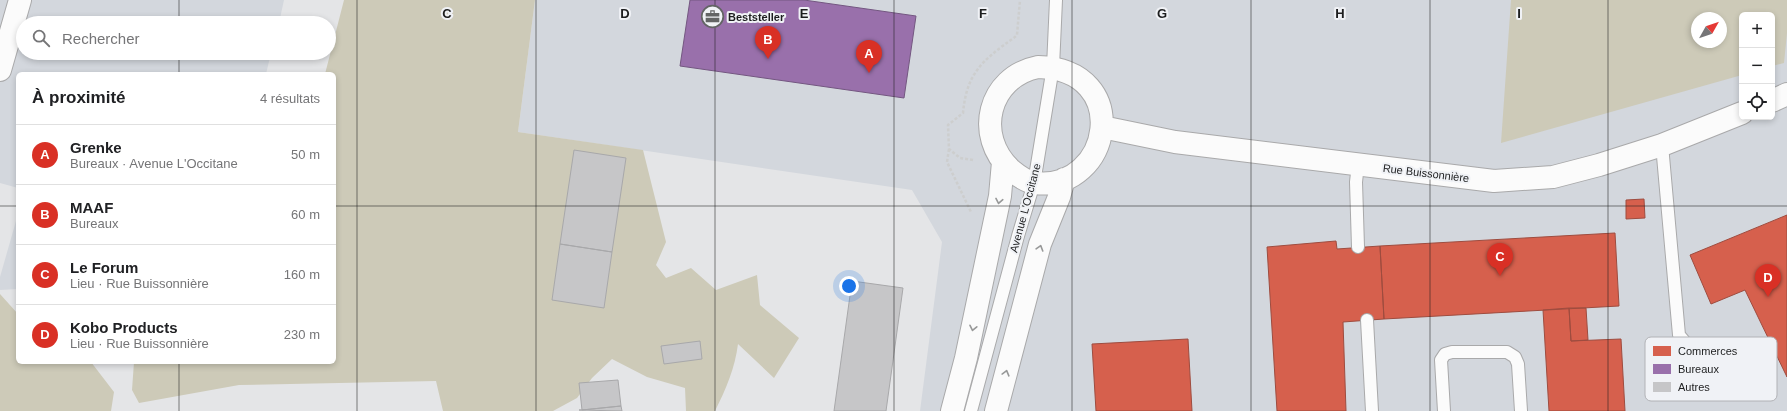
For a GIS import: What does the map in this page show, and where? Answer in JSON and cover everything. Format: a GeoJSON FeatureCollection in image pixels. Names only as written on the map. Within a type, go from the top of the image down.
{"type":"FeatureCollection","features":[{"type":"Feature","properties":{"kind":"street"},"geometry":{"type":"LineString","coordinates":[[0,70],[20,0]]}},
{"type":"Feature","properties":{"kind":"street"},"geometry":{"type":"LineString","coordinates":[[1038,67],[1053,67],[1068,71],[1078,77],[1091,90],[1100,104],[1102,127],[1097,146],[1088,161],[1077,171],[1064,179],[1034,183],[1016,174],[1003,162],[995,147],[990,130],[990,117],[994,101],[1004,86],[1013,77],[1025,70],[1038,67]]}},
{"type":"Feature","properties":{"kind":"street"},"geometry":{"type":"LineString","coordinates":[[1775,100],[1787,94]]}},
{"type":"Feature","properties":{"kind":"street","name":"Rue Buissonnière"},"geometry":{"type":"LineString","coordinates":[[1102,127],[1175,142],[1494,181],[1545,178],[1599,165],[1662,145],[1739,115]]}},
{"type":"Feature","properties":{"kind":"street"},"geometry":{"type":"LineString","coordinates":[[952,411],[966,358],[1000,196],[1003,162]]}},
{"type":"Feature","properties":{"kind":"street"},"geometry":{"type":"LineString","coordinates":[[996,411],[1040,244],[1059,198],[1064,179]]}},
{"type":"Feature","properties":{"kind":"lane","name":"Avenue L'Occitane"},"geometry":{"type":"LineString","coordinates":[[971,411],[1018,236],[1034,183],[1053,67],[1056,0]]}},
{"type":"Feature","properties":{"kind":"lane"},"geometry":{"type":"LineString","coordinates":[[1662,145],[1679,334],[1681,337]]}},
{"type":"Feature","properties":{"kind":"lane"},"geometry":{"type":"LineString","coordinates":[[1358,164],[1356,182],[1358,247]]}},
{"type":"Feature","properties":{"kind":"lane"},"geometry":{"type":"LineString","coordinates":[[1367,320],[1372,411]]}},
{"type":"Feature","properties":{"kind":"lane"},"geometry":{"type":"LineString","coordinates":[[1444,411],[1440,360],[1445,354],[1452,352],[1506,352],[1515,356],[1518,364],[1521,411]]}},
{"type":"Feature","properties":{"kind":"path"},"geometry":{"type":"LineString","coordinates":[[973,216],[947,162],[949,149],[948,125],[963,113],[965,96],[970,80],[977,69],[1017,35],[1020,0]]}},
{"type":"Feature","properties":{"kind":"path"},"geometry":{"type":"LineString","coordinates":[[949,149],[960,158],[978,161]]}},
{"type":"Feature","properties":{"kind":"shaded area"},"geometry":{"type":"Polygon","coordinates":[[[0,0],[284,0],[281,16],[16,16],[16,60],[269,60],[266,72],[16,72],[16,187],[0,183],[0,0]]]}},
{"type":"Feature","properties":{"kind":"shaded area"},"geometry":{"type":"Polygon","coordinates":[[[344,0],[535,0],[518,132],[643,150],[666,242],[656,265],[666,278],[691,268],[716,290],[757,275],[760,305],[799,338],[774,378],[738,344],[735,362],[730,378],[715,411],[686,411],[685,388],[647,377],[612,359],[592,378],[577,398],[553,411],[443,411],[436,381],[239,385],[139,403],[132,390],[134,364],[336,364],[336,72],[326,72],[329,60],[336,60],[336,31],[344,0]]]}},
{"type":"Feature","properties":{"kind":"shaded area"},"geometry":{"type":"Polygon","coordinates":[[[535,0],[1787,0],[1787,411],[920,411],[942,242],[912,190],[518,132],[535,0]]]}},
{"type":"Feature","properties":{"kind":"shaded area"},"geometry":{"type":"Polygon","coordinates":[[[1511,0],[1787,0],[1787,33],[1784,63],[1775,65],[1775,12],[1739,12],[1739,76],[1501,143],[1511,0]]]}},
{"type":"Feature","properties":{"kind":"shaded area"},"geometry":{"type":"Polygon","coordinates":[[[16,221],[16,289],[0,290],[0,277],[16,221]]]}},
{"type":"Feature","properties":{"kind":"shaded area"},"geometry":{"type":"Polygon","coordinates":[[[0,294],[16,312],[16,364],[93,364],[114,392],[111,411],[0,411],[0,294]]]}},
{"type":"Feature","properties":{"kind":"building: Commerces"},"geometry":{"type":"Polygon","coordinates":[[[1644,199],[1645,218],[1626,219],[1626,200],[1644,199]]]}},
{"type":"Feature","properties":{"kind":"building: Commerces"},"geometry":{"type":"Polygon","coordinates":[[[1787,215],[1787,377],[1777,356],[1777,337],[1768,337],[1745,290],[1711,304],[1690,255],[1787,215]]]}},
{"type":"Feature","properties":{"kind":"building: Commerces"},"geometry":{"type":"Polygon","coordinates":[[[1615,233],[1619,306],[1384,319],[1380,246],[1615,233]]]}},
{"type":"Feature","properties":{"kind":"building: Commerces"},"geometry":{"type":"Polygon","coordinates":[[[1336,241],[1337,249],[1380,246],[1384,319],[1343,322],[1346,411],[1277,411],[1267,247],[1336,241]]]}},
{"type":"Feature","properties":{"kind":"building: Commerces"},"geometry":{"type":"Polygon","coordinates":[[[1569,308],[1571,341],[1621,339],[1625,411],[1549,411],[1543,310],[1569,308]]]}},
{"type":"Feature","properties":{"kind":"building: Commerces"},"geometry":{"type":"Polygon","coordinates":[[[1569,308],[1586,308],[1588,340],[1571,341],[1569,308]]]}},
{"type":"Feature","properties":{"kind":"building: Commerces"},"geometry":{"type":"Polygon","coordinates":[[[1188,339],[1192,411],[1096,411],[1092,344],[1188,339]]]}},
{"type":"Feature","properties":{"kind":"building: Bureaux"},"geometry":{"type":"Polygon","coordinates":[[[690,0],[804,0],[916,16],[904,98],[680,66],[690,0]]]}},
{"type":"Feature","properties":{"kind":"building: Autres"},"geometry":{"type":"Polygon","coordinates":[[[574,150],[626,158],[612,252],[560,244],[574,150]]]}},
{"type":"Feature","properties":{"kind":"building: Autres"},"geometry":{"type":"Polygon","coordinates":[[[560,244],[612,252],[604,308],[552,300],[560,244]]]}},
{"type":"Feature","properties":{"kind":"building: Autres"},"geometry":{"type":"Polygon","coordinates":[[[852,281],[903,288],[886,411],[834,411],[852,281]]]}},
{"type":"Feature","properties":{"kind":"building: Autres"},"geometry":{"type":"Polygon","coordinates":[[[700,341],[702,359],[664,364],[661,346],[700,341]]]}},
{"type":"Feature","properties":{"kind":"building: Autres"},"geometry":{"type":"Polygon","coordinates":[[[618,380],[621,406],[582,410],[579,383],[618,380]]]}},
{"type":"Feature","properties":{"kind":"building: Autres"},"geometry":{"type":"Polygon","coordinates":[[[621,406],[622,411],[579,410],[582,410],[621,406]]]}},
{"type":"Feature","properties":{"kind":"place","name":"Beststeller"},"geometry":{"type":"Point","coordinates":[712,17]}},
{"type":"Feature","properties":{"kind":"place","name":"MAAF"},"geometry":{"type":"Point","coordinates":[768,59]}},
{"type":"Feature","properties":{"kind":"place","name":"Grenke"},"geometry":{"type":"Point","coordinates":[869,73]}},
{"type":"Feature","properties":{"kind":"place","name":"Le Forum"},"geometry":{"type":"Point","coordinates":[1500,276]}},
{"type":"Feature","properties":{"kind":"place","name":"Kobo Products"},"geometry":{"type":"Point","coordinates":[1768,297]}}]}
